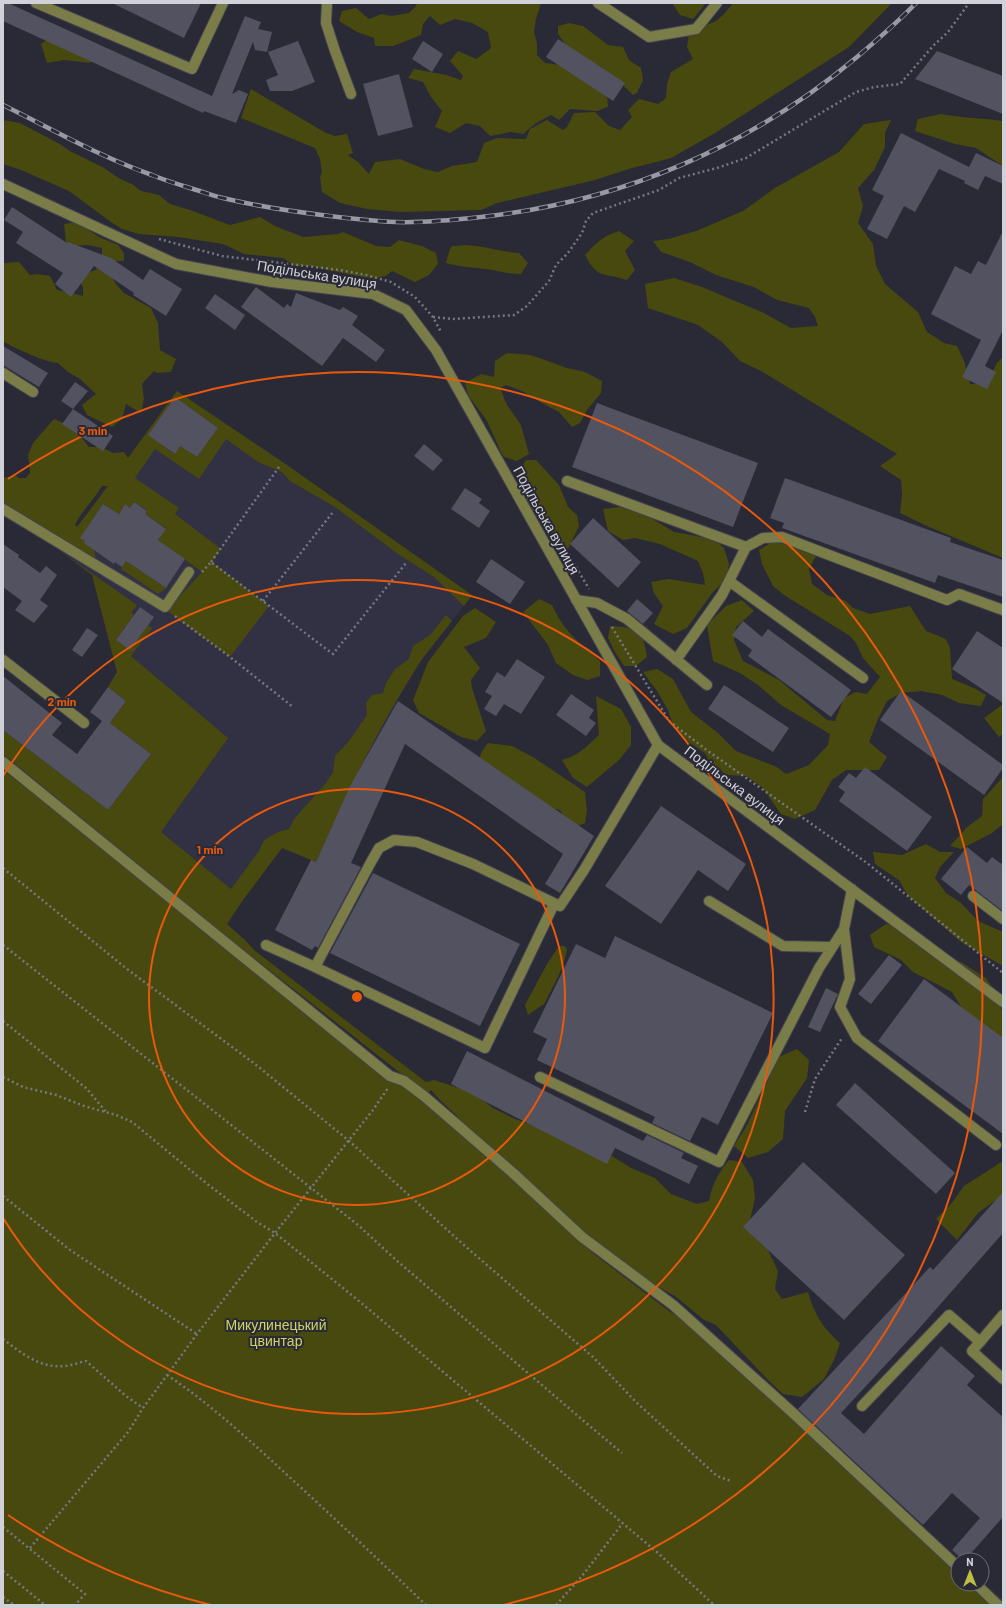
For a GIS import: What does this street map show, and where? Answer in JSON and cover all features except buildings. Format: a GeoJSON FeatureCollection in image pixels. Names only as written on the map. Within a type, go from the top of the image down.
{"type":"FeatureCollection","features":[{"type":"Feature","properties":{"kind":"street"},"geometry":{"type":"LineString","coordinates":[[36,3],[192,69],[223,3]]}},
{"type":"Feature","properties":{"kind":"street"},"geometry":{"type":"LineString","coordinates":[[327,3],[326,23],[351,94]]}},
{"type":"Feature","properties":{"kind":"street"},"geometry":{"type":"LineString","coordinates":[[598,3],[649,37],[696,29],[717,3]]}},
{"type":"Feature","properties":{"kind":"street","name":"Подільська вулиця"},"geometry":{"type":"LineString","coordinates":[[3,184],[176,264],[272,282],[373,294],[406,310],[436,350],[658,745],[1003,1002]]}},
{"type":"Feature","properties":{"kind":"street"},"geometry":{"type":"LineString","coordinates":[[3,373],[33,392]]}},
{"type":"Feature","properties":{"kind":"street"},"geometry":{"type":"LineString","coordinates":[[567,481],[746,547]]}},
{"type":"Feature","properties":{"kind":"street"},"geometry":{"type":"LineString","coordinates":[[3,509],[165,607],[193,575]]}},
{"type":"Feature","properties":{"kind":"street"},"geometry":{"type":"LineString","coordinates":[[676,660],[722,595],[746,547],[763,538],[782,538],[947,600],[959,594],[1003,610]]}},
{"type":"Feature","properties":{"kind":"street"},"geometry":{"type":"LineString","coordinates":[[729,581],[863,678]]}},
{"type":"Feature","properties":{"kind":"street"},"geometry":{"type":"LineString","coordinates":[[576,600],[597,603],[627,619],[707,686]]}},
{"type":"Feature","properties":{"kind":"street"},"geometry":{"type":"LineString","coordinates":[[3,660],[84,723]]}},
{"type":"Feature","properties":{"kind":"street"},"geometry":{"type":"LineString","coordinates":[[315,967],[379,848],[394,840],[417,842],[473,864],[560,906],[584,870],[658,745]]}},
{"type":"Feature","properties":{"kind":"street"},"geometry":{"type":"LineString","coordinates":[[3,762],[390,1076],[404,1081],[424,1096],[514,1173],[582,1237],[672,1305],[793,1413],[950,1560]]}},
{"type":"Feature","properties":{"kind":"street"},"geometry":{"type":"LineString","coordinates":[[852,889],[844,929],[850,979],[840,1007],[848,1022],[857,1038],[996,1145]]}},
{"type":"Feature","properties":{"kind":"street"},"geometry":{"type":"LineString","coordinates":[[973,896],[1003,919]]}},
{"type":"Feature","properties":{"kind":"street"},"geometry":{"type":"LineString","coordinates":[[710,901],[783,946],[832,947]]}},
{"type":"Feature","properties":{"kind":"street"},"geometry":{"type":"LineString","coordinates":[[266,945],[485,1048],[554,904]]}},
{"type":"Feature","properties":{"kind":"street"},"geometry":{"type":"LineString","coordinates":[[540,1077],[719,1162],[819,968],[844,929]]}},
{"type":"Feature","properties":{"kind":"street"},"geometry":{"type":"LineString","coordinates":[[862,1406],[949,1315],[980,1342]]}},
{"type":"Feature","properties":{"kind":"street"},"geometry":{"type":"LineString","coordinates":[[1003,1316],[972,1351],[1003,1379]]}},
{"type":"Feature","properties":{"kind":"street"},"geometry":{"type":"LineString","coordinates":[[984,1592],[998,1605]]}},
{"type":"Feature","properties":{"kind":"path"},"geometry":{"type":"LineString","coordinates":[[433,317],[453,319],[514,315],[527,306],[550,281],[556,265],[568,253],[582,233],[586,221],[593,213],[659,190],[679,178],[717,168],[746,158],[856,92],[900,84],[933,46],[948,32],[970,3]]}},
{"type":"Feature","properties":{"kind":"path"},"geometry":{"type":"LineString","coordinates":[[155,238],[222,256],[366,274],[391,282],[415,297],[433,317],[444,337]]}},
{"type":"Feature","properties":{"kind":"path"},"geometry":{"type":"LineString","coordinates":[[193,575],[211,562],[279,467]]}},
{"type":"Feature","properties":{"kind":"path"},"geometry":{"type":"LineString","coordinates":[[263,601],[333,512]]}},
{"type":"Feature","properties":{"kind":"path"},"geometry":{"type":"LineString","coordinates":[[558,537],[597,603]]}},
{"type":"Feature","properties":{"kind":"path"},"geometry":{"type":"LineString","coordinates":[[211,562],[333,654],[406,563]]}},
{"type":"Feature","properties":{"kind":"path"},"geometry":{"type":"LineString","coordinates":[[165,607],[171,614],[230,657],[293,708]]}},
{"type":"Feature","properties":{"kind":"path"},"geometry":{"type":"LineString","coordinates":[[609,623],[669,720],[708,751],[867,863],[1003,974]]}},
{"type":"Feature","properties":{"kind":"path"},"geometry":{"type":"LineString","coordinates":[[3,868],[127,969],[261,1069],[348,1140],[465,1246],[593,1357],[636,1402],[717,1476],[731,1481]]}},
{"type":"Feature","properties":{"kind":"path"},"geometry":{"type":"LineString","coordinates":[[3,945],[358,1225],[395,1259],[557,1399],[622,1453]]}},
{"type":"Feature","properties":{"kind":"path"},"geometry":{"type":"LineString","coordinates":[[3,1021],[87,1089],[106,1112]]}},
{"type":"Feature","properties":{"kind":"path"},"geometry":{"type":"LineString","coordinates":[[805,1112],[815,1079],[840,1040],[848,1022]]}},
{"type":"Feature","properties":{"kind":"path"},"geometry":{"type":"LineString","coordinates":[[30,1548],[128,1432],[143,1408],[197,1334],[275,1232],[373,1110],[389,1087],[390,1076]]}},
{"type":"Feature","properties":{"kind":"path"},"geometry":{"type":"LineString","coordinates":[[3,1077],[22,1087],[56,1095],[132,1122],[257,1222],[275,1232],[359,1301],[658,1553],[714,1605]]}},
{"type":"Feature","properties":{"kind":"path"},"geometry":{"type":"LineString","coordinates":[[3,1196],[70,1250],[197,1334]]}},
{"type":"Feature","properties":{"kind":"path"},"geometry":{"type":"LineString","coordinates":[[3,1339],[32,1359],[53,1367],[66,1366],[86,1361],[126,1396],[143,1408]]}},
{"type":"Feature","properties":{"kind":"path"},"geometry":{"type":"LineString","coordinates":[[167,1375],[208,1405],[251,1442],[355,1537],[426,1605]]}},
{"type":"Feature","properties":{"kind":"path"},"geometry":{"type":"LineString","coordinates":[[556,1605],[582,1576],[622,1524]]}},
{"type":"Feature","properties":{"kind":"path"},"geometry":{"type":"LineString","coordinates":[[3,1527],[86,1594],[75,1605]]}},
{"type":"Feature","properties":{"kind":"path"},"geometry":{"type":"LineString","coordinates":[[3,1571],[45,1605]]}},
{"type":"Feature","properties":{"kind":"path"},"geometry":{"type":"LineString","coordinates":[[3,1597],[14,1605]]}},
{"type":"Feature","properties":{"kind":"shaded area"},"geometry":{"type":"Polygon","coordinates":[[[177,391],[284,463],[472,595],[417,666],[350,786],[316,862],[282,848],[243,900],[118,797],[151,754],[110,723],[126,701],[108,687],[117,672],[92,575],[60,551],[177,391]]]}},
{"type":"Feature","properties":{"kind":"green space"},"geometry":{"type":"Polygon","coordinates":[[[417,3],[541,3],[534,32],[537,43],[537,55],[545,63],[561,65],[607,94],[608,107],[597,111],[570,109],[559,120],[551,115],[536,123],[523,134],[511,132],[490,136],[480,126],[466,123],[450,133],[435,127],[442,111],[431,97],[423,82],[408,78],[414,69],[446,75],[461,80],[463,76],[450,61],[458,51],[476,59],[491,48],[488,32],[472,23],[455,19],[440,25],[430,16],[423,24],[421,35],[393,46],[375,46],[374,38],[357,32],[339,21],[342,11],[356,8],[369,19],[382,14],[392,16],[409,13],[417,3]]]}},
{"type":"Feature","properties":{"kind":"green space"},"geometry":{"type":"Polygon","coordinates":[[[672,3],[706,3],[693,19],[680,15],[672,3]]]}},
{"type":"Feature","properties":{"kind":"green space"},"geometry":{"type":"Polygon","coordinates":[[[733,3],[892,3],[849,47],[715,133],[671,158],[632,168],[595,180],[497,203],[481,210],[400,212],[367,209],[340,203],[322,192],[320,177],[322,172],[320,159],[315,148],[241,118],[251,89],[326,133],[335,136],[347,134],[353,153],[348,155],[358,162],[369,174],[375,162],[400,159],[424,169],[438,172],[452,166],[477,162],[484,143],[497,138],[526,139],[530,129],[547,120],[563,130],[567,127],[574,113],[595,112],[609,126],[620,130],[632,117],[628,110],[639,99],[658,104],[666,98],[667,84],[671,72],[693,59],[687,47],[690,28],[715,22],[733,3]]]}},
{"type":"Feature","properties":{"kind":"green space"},"geometry":{"type":"Polygon","coordinates":[[[569,23],[583,26],[608,45],[623,47],[629,60],[641,68],[643,80],[637,93],[633,95],[623,85],[568,48],[558,34],[558,26],[569,23]]]}},
{"type":"Feature","properties":{"kind":"green space"},"geometry":{"type":"Polygon","coordinates":[[[45,41],[54,41],[88,52],[91,63],[64,60],[47,63],[41,44],[45,41]]]}},
{"type":"Feature","properties":{"kind":"green space"},"geometry":{"type":"Polygon","coordinates":[[[941,114],[1003,121],[1003,166],[976,148],[955,144],[915,131],[918,119],[941,114]]]}},
{"type":"Feature","properties":{"kind":"green space"},"geometry":{"type":"Polygon","coordinates":[[[3,120],[20,123],[104,168],[141,191],[159,195],[170,204],[230,225],[260,217],[275,226],[303,237],[338,234],[343,232],[376,246],[390,247],[399,240],[422,246],[436,253],[438,264],[429,275],[415,282],[392,271],[386,276],[375,278],[363,277],[309,266],[295,266],[283,258],[244,254],[223,244],[178,237],[139,234],[122,229],[69,191],[21,170],[3,164],[3,120]]]}},
{"type":"Feature","properties":{"kind":"green space"},"geometry":{"type":"Polygon","coordinates":[[[891,120],[885,133],[885,147],[874,170],[858,188],[863,206],[858,223],[873,244],[876,266],[885,284],[918,312],[927,332],[944,343],[957,346],[964,361],[970,384],[987,383],[997,363],[1003,357],[1003,558],[900,513],[902,495],[901,480],[880,466],[897,454],[761,371],[740,361],[722,342],[698,325],[648,308],[645,284],[674,278],[702,287],[762,312],[791,328],[818,326],[815,317],[809,308],[777,300],[754,287],[716,275],[690,262],[661,252],[653,241],[668,239],[696,231],[743,211],[775,188],[839,152],[864,124],[891,120]]]}},
{"type":"Feature","properties":{"kind":"green space"},"geometry":{"type":"Polygon","coordinates":[[[76,222],[99,237],[118,245],[124,253],[124,261],[116,261],[105,267],[124,293],[151,308],[158,323],[160,350],[176,359],[171,372],[157,373],[154,371],[142,384],[144,399],[141,413],[126,404],[122,419],[112,427],[87,415],[82,405],[96,394],[80,379],[68,372],[58,363],[46,361],[30,355],[3,341],[3,263],[19,262],[30,275],[37,274],[50,276],[57,290],[83,296],[83,287],[76,276],[96,270],[102,255],[102,248],[88,245],[70,246],[66,243],[64,224],[76,222]]]}},
{"type":"Feature","properties":{"kind":"green space"},"geometry":{"type":"Polygon","coordinates":[[[619,231],[634,241],[625,251],[635,270],[627,280],[598,272],[585,255],[600,240],[619,231]]]}},
{"type":"Feature","properties":{"kind":"green space"},"geometry":{"type":"Polygon","coordinates":[[[466,245],[519,253],[528,263],[521,274],[446,263],[452,246],[466,245]]]}},
{"type":"Feature","properties":{"kind":"green space"},"geometry":{"type":"Polygon","coordinates":[[[507,353],[530,355],[567,368],[585,372],[602,381],[601,393],[587,410],[580,423],[572,427],[559,412],[522,391],[506,385],[500,388],[507,405],[521,425],[529,454],[517,461],[504,457],[487,421],[468,395],[465,383],[481,374],[494,377],[495,361],[507,353]]]}},
{"type":"Feature","properties":{"kind":"green space"},"geometry":{"type":"Polygon","coordinates":[[[177,391],[284,463],[472,595],[464,606],[434,577],[398,554],[335,507],[290,481],[282,472],[258,462],[226,439],[199,479],[155,449],[135,478],[179,508],[175,514],[221,549],[212,562],[269,606],[230,657],[171,614],[165,607],[171,606],[202,572],[158,540],[166,528],[145,514],[147,510],[134,502],[130,508],[125,504],[119,514],[103,504],[83,534],[93,546],[97,563],[17,513],[3,502],[3,478],[15,475],[19,478],[26,478],[30,473],[28,455],[33,443],[54,419],[73,427],[89,447],[101,447],[113,453],[124,452],[128,458],[177,391]],[[175,397],[154,427],[167,437],[162,445],[174,454],[180,446],[197,457],[218,428],[175,397]],[[102,486],[78,520],[75,525],[77,527],[108,486],[102,486]]]}},
{"type":"Feature","properties":{"kind":"green space"},"geometry":{"type":"Polygon","coordinates":[[[526,460],[536,460],[559,485],[568,507],[577,515],[579,526],[569,547],[563,553],[554,546],[546,532],[545,521],[541,516],[532,512],[520,484],[519,472],[526,460]]]}},
{"type":"Feature","properties":{"kind":"green space"},"geometry":{"type":"Polygon","coordinates":[[[620,507],[651,518],[674,532],[713,539],[724,548],[729,564],[726,579],[713,592],[687,628],[673,634],[654,624],[663,606],[654,593],[651,582],[669,579],[705,585],[703,573],[698,561],[660,544],[635,538],[623,540],[608,531],[603,509],[620,507]]]}},
{"type":"Feature","properties":{"kind":"green space"},"geometry":{"type":"Polygon","coordinates":[[[772,542],[793,545],[816,556],[809,569],[812,584],[827,595],[846,601],[853,608],[870,614],[910,606],[926,631],[946,639],[950,648],[952,679],[974,688],[986,695],[981,706],[959,703],[942,695],[922,691],[901,693],[887,701],[869,742],[887,757],[879,770],[846,770],[832,780],[815,810],[795,819],[781,814],[762,787],[746,776],[727,775],[711,764],[705,753],[684,739],[674,728],[668,710],[657,691],[643,672],[657,669],[673,679],[691,712],[718,733],[736,751],[777,767],[786,774],[809,765],[828,745],[830,734],[781,705],[758,685],[740,673],[713,661],[707,625],[726,606],[742,600],[754,611],[736,627],[734,640],[743,661],[779,680],[827,720],[835,721],[844,698],[856,692],[867,694],[880,677],[863,658],[856,643],[850,636],[784,595],[773,586],[762,564],[759,550],[772,542]]]}},
{"type":"Feature","properties":{"kind":"green space"},"geometry":{"type":"Polygon","coordinates":[[[60,551],[137,605],[131,613],[134,615],[116,640],[130,650],[148,625],[152,628],[131,656],[228,738],[161,832],[231,889],[259,851],[264,840],[278,832],[289,829],[294,819],[326,783],[333,772],[335,756],[349,741],[367,715],[366,703],[372,695],[383,693],[386,683],[395,669],[409,659],[413,646],[430,635],[446,615],[452,621],[421,661],[402,690],[375,739],[316,862],[282,848],[227,924],[254,950],[426,1082],[434,1080],[474,1093],[493,1108],[515,1119],[601,1149],[631,1168],[655,1178],[671,1194],[697,1204],[709,1201],[716,1179],[729,1160],[742,1162],[753,1180],[755,1198],[748,1230],[767,1248],[778,1271],[775,1289],[782,1299],[808,1292],[813,1307],[820,1320],[828,1332],[840,1343],[834,1360],[824,1379],[802,1397],[783,1394],[716,1325],[704,1320],[675,1296],[626,1269],[615,1256],[583,1231],[475,1137],[457,1116],[431,1090],[427,1094],[221,932],[3,754],[3,730],[108,810],[151,754],[110,723],[126,701],[108,687],[117,672],[92,575],[60,551]]]}},
{"type":"Feature","properties":{"kind":"green space"},"geometry":{"type":"Polygon","coordinates":[[[126,561],[166,588],[158,594],[121,569],[126,561]]]}},
{"type":"Feature","properties":{"kind":"green space"},"geometry":{"type":"Polygon","coordinates":[[[539,599],[552,605],[561,622],[567,629],[600,661],[600,676],[587,680],[573,675],[556,663],[548,645],[523,612],[539,599]]]}},
{"type":"Feature","properties":{"kind":"green space"},"geometry":{"type":"Polygon","coordinates":[[[475,608],[496,622],[486,638],[464,647],[480,668],[471,680],[472,688],[486,731],[477,741],[461,737],[419,713],[413,700],[428,662],[463,616],[475,608]]]}},
{"type":"Feature","properties":{"kind":"green space"},"geometry":{"type":"Polygon","coordinates":[[[610,626],[626,627],[637,632],[641,636],[646,648],[647,657],[636,666],[624,666],[608,638],[610,626]]]}},
{"type":"Feature","properties":{"kind":"green space"},"geometry":{"type":"Polygon","coordinates":[[[596,696],[621,709],[631,727],[631,745],[619,760],[587,787],[573,778],[562,760],[578,753],[599,735],[596,696]]]}},
{"type":"Feature","properties":{"kind":"green space"},"geometry":{"type":"Polygon","coordinates":[[[1003,704],[1003,734],[999,737],[984,718],[1003,704]]]}},
{"type":"Feature","properties":{"kind":"green space"},"geometry":{"type":"Polygon","coordinates":[[[488,743],[512,746],[533,757],[585,792],[587,811],[585,823],[570,829],[560,810],[541,807],[477,766],[482,751],[488,743]]]}},
{"type":"Feature","properties":{"kind":"green space","name":"Микулинецький цвинтар"},"geometry":{"type":"Polygon","coordinates":[[[3,770],[90,838],[390,1082],[399,1082],[448,1122],[522,1186],[564,1228],[594,1254],[669,1311],[728,1349],[950,1553],[950,1592],[990,1592],[990,1589],[1003,1601],[1003,1605],[3,1605],[3,770]]]}},
{"type":"Feature","properties":{"kind":"green space"},"geometry":{"type":"Polygon","coordinates":[[[1003,777],[1003,824],[992,833],[961,849],[950,846],[967,827],[982,816],[983,799],[1003,777]]]}},
{"type":"Feature","properties":{"kind":"green space"},"geometry":{"type":"Polygon","coordinates":[[[926,844],[940,852],[954,852],[940,867],[935,878],[946,893],[961,903],[978,921],[1003,932],[1003,966],[961,942],[908,896],[899,880],[875,864],[873,852],[902,855],[926,844]]]}},
{"type":"Feature","properties":{"kind":"green space"},"geometry":{"type":"Polygon","coordinates":[[[886,924],[907,927],[929,949],[961,962],[986,978],[996,993],[1003,1014],[1003,1041],[963,1010],[952,992],[913,972],[901,960],[874,947],[870,935],[886,924]]]}},
{"type":"Feature","properties":{"kind":"green space"},"geometry":{"type":"Polygon","coordinates":[[[559,946],[565,946],[567,950],[563,966],[544,1004],[528,1015],[525,1005],[547,964],[559,946]]]}},
{"type":"Feature","properties":{"kind":"green space"},"geometry":{"type":"Polygon","coordinates":[[[797,1049],[809,1060],[807,1078],[785,1111],[783,1139],[768,1152],[748,1158],[734,1146],[746,1127],[779,1057],[797,1049]]]}},
{"type":"Feature","properties":{"kind":"green space"},"geometry":{"type":"Polygon","coordinates":[[[1003,1161],[1003,1195],[978,1213],[957,1240],[936,1219],[951,1204],[964,1186],[1003,1161]]]}},
{"type":"Feature","properties":{"kind":"railway"},"geometry":{"type":"LineString","coordinates":[[3,105],[114,160],[166,180],[219,197],[285,210],[377,221],[418,222],[481,217],[533,210],[633,184],[681,165],[728,143],[773,118],[816,89],[857,57],[895,24],[916,3]]}}]}
